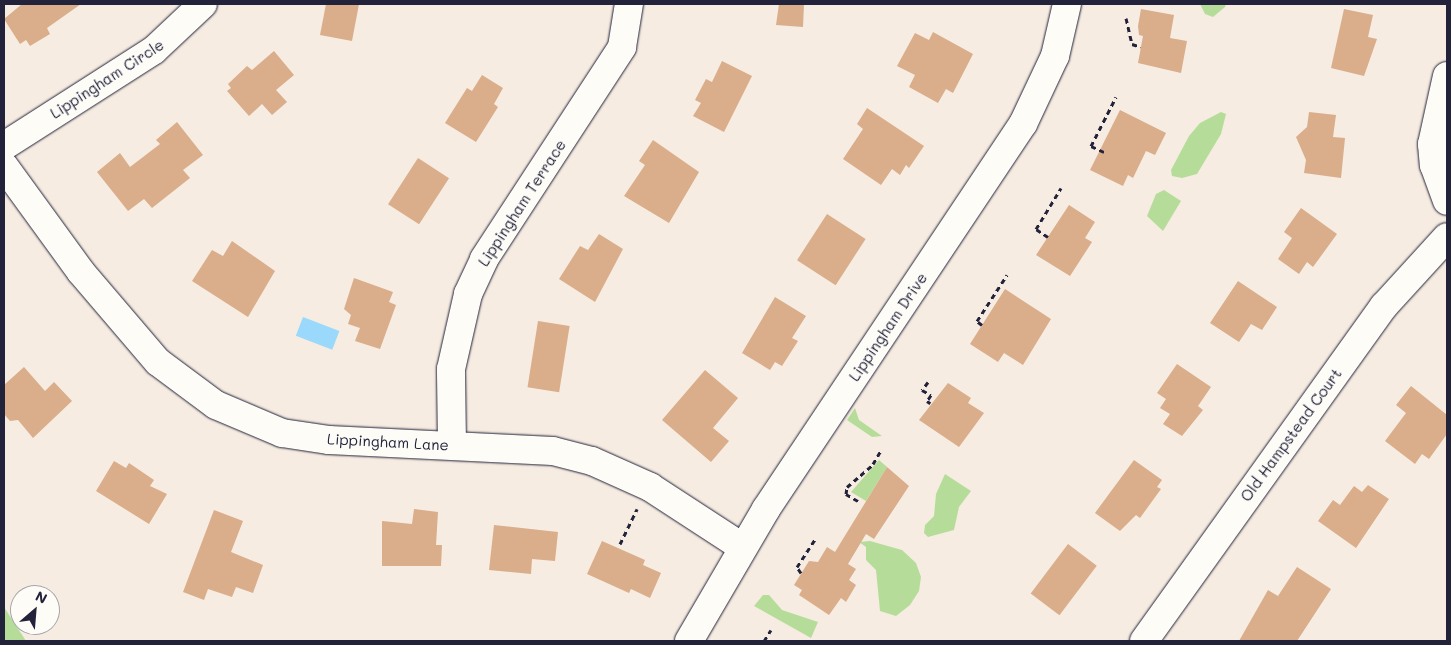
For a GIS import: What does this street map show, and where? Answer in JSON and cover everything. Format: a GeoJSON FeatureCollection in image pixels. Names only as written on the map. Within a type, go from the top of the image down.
{"type":"FeatureCollection","features":[{"type":"Feature","properties":{"kind":"street","name":"Lippingham Circle"},"geometry":{"type":"LineString","coordinates":[[4,146],[154,50],[203,4]]}},
{"type":"Feature","properties":{"kind":"street","name":"Lippingham Terrace"},"geometry":{"type":"LineString","coordinates":[[452,445],[451,369],[468,294],[484,259],[618,54],[629,4]]}},
{"type":"Feature","properties":{"kind":"street","name":"Lippingham Drive"},"geometry":{"type":"LineString","coordinates":[[689,641],[742,547],[1023,124],[1055,56],[1067,4]]}},
{"type":"Feature","properties":{"kind":"street"},"geometry":{"type":"LineString","coordinates":[[1447,76],[1432,144],[1434,164],[1447,201]]}},
{"type":"Feature","properties":{"kind":"street","name":"Lippingham Lane"},"geometry":{"type":"LineString","coordinates":[[4,166],[82,272],[158,362],[216,405],[282,433],[346,442],[452,445],[553,452],[592,461],[647,485],[742,547]]}},
{"type":"Feature","properties":{"kind":"street","name":"Old Hampstead Court"},"geometry":{"type":"LineString","coordinates":[[1144,641],[1384,306],[1447,237]]}},
{"type":"Feature","properties":{"kind":"path"},"geometry":{"type":"LineString","coordinates":[[1126,18],[1132,44],[1141,47]]}},
{"type":"Feature","properties":{"kind":"path"},"geometry":{"type":"LineString","coordinates":[[1104,152],[1091,146],[1116,97]]}},
{"type":"Feature","properties":{"kind":"path"},"geometry":{"type":"LineString","coordinates":[[1048,237],[1036,229],[1062,188]]}},
{"type":"Feature","properties":{"kind":"path"},"geometry":{"type":"LineString","coordinates":[[982,325],[977,321],[1007,276]]}},
{"type":"Feature","properties":{"kind":"path"},"geometry":{"type":"LineString","coordinates":[[928,382],[922,390],[931,395],[927,401],[930,403]]}},
{"type":"Feature","properties":{"kind":"path"},"geometry":{"type":"LineString","coordinates":[[858,501],[846,494],[847,488],[873,464],[881,450]]}},
{"type":"Feature","properties":{"kind":"path"},"geometry":{"type":"LineString","coordinates":[[620,544],[647,485]]}},
{"type":"Feature","properties":{"kind":"path"},"geometry":{"type":"LineString","coordinates":[[801,573],[797,567],[815,539]]}},
{"type":"Feature","properties":{"kind":"path"},"geometry":{"type":"LineString","coordinates":[[764,641],[771,630]]}},
{"type":"Feature","properties":{"kind":"green space"},"geometry":{"type":"Polygon","coordinates":[[[1200,4],[1226,4],[1213,17],[1205,14],[1200,4]]]}},
{"type":"Feature","properties":{"kind":"green space"},"geometry":{"type":"Polygon","coordinates":[[[1221,112],[1226,114],[1221,134],[1197,174],[1182,178],[1172,176],[1171,170],[1189,136],[1200,123],[1221,112]]]}},
{"type":"Feature","properties":{"kind":"green space"},"geometry":{"type":"Polygon","coordinates":[[[1164,190],[1181,201],[1163,231],[1147,216],[1156,194],[1164,190]]]}},
{"type":"Feature","properties":{"kind":"green space"},"geometry":{"type":"Polygon","coordinates":[[[855,408],[859,420],[882,436],[872,437],[847,420],[855,408]]]}},
{"type":"Feature","properties":{"kind":"green space"},"geometry":{"type":"Polygon","coordinates":[[[879,460],[887,467],[866,501],[851,492],[879,460]]]}},
{"type":"Feature","properties":{"kind":"green space"},"geometry":{"type":"Polygon","coordinates":[[[945,474],[971,491],[959,507],[954,530],[928,537],[924,533],[925,525],[934,516],[936,494],[945,474]]]}},
{"type":"Feature","properties":{"kind":"green space"},"geometry":{"type":"Polygon","coordinates":[[[870,541],[902,550],[916,563],[921,577],[919,591],[910,605],[896,616],[880,611],[876,570],[866,560],[866,547],[859,542],[870,541]]]}},
{"type":"Feature","properties":{"kind":"green space"},"geometry":{"type":"Polygon","coordinates":[[[763,595],[769,595],[782,610],[818,622],[811,638],[754,606],[763,595]]]}},
{"type":"Feature","properties":{"kind":"green space"},"geometry":{"type":"Polygon","coordinates":[[[4,607],[10,616],[10,635],[22,635],[26,641],[4,641],[4,607]]]}},
{"type":"Feature","properties":{"kind":"water"},"geometry":{"type":"Polygon","coordinates":[[[303,317],[339,331],[332,350],[296,336],[303,317]]]}},
{"type":"Feature","properties":{"kind":"building"},"geometry":{"type":"Polygon","coordinates":[[[22,4],[81,4],[47,28],[50,34],[30,46],[26,40],[20,44],[4,19],[22,4]]]}},
{"type":"Feature","properties":{"kind":"building"},"geometry":{"type":"Polygon","coordinates":[[[326,4],[359,4],[352,41],[320,35],[326,4]]]}},
{"type":"Feature","properties":{"kind":"building"},"geometry":{"type":"Polygon","coordinates":[[[779,4],[804,4],[803,27],[776,25],[779,4]]]}},
{"type":"Feature","properties":{"kind":"building"},"geometry":{"type":"Polygon","coordinates":[[[1141,9],[1174,15],[1170,38],[1187,41],[1181,73],[1138,63],[1143,36],[1139,35],[1138,26],[1141,9]]]}},
{"type":"Feature","properties":{"kind":"building"},"geometry":{"type":"Polygon","coordinates":[[[1344,9],[1373,15],[1368,37],[1377,39],[1364,76],[1331,68],[1344,9]]]}},
{"type":"Feature","properties":{"kind":"building"},"geometry":{"type":"Polygon","coordinates":[[[933,32],[973,54],[953,93],[946,89],[938,103],[909,87],[915,75],[897,66],[915,33],[929,40],[933,32]]]}},
{"type":"Feature","properties":{"kind":"building"},"geometry":{"type":"Polygon","coordinates":[[[274,51],[294,75],[276,90],[287,102],[272,115],[262,104],[249,116],[227,91],[231,88],[228,84],[247,66],[252,70],[274,51]]]}},
{"type":"Feature","properties":{"kind":"building"},"geometry":{"type":"Polygon","coordinates":[[[722,61],[752,76],[724,132],[693,116],[701,103],[695,100],[706,79],[712,82],[722,61]]]}},
{"type":"Feature","properties":{"kind":"building"},"geometry":{"type":"Polygon","coordinates":[[[482,75],[503,88],[494,104],[498,107],[476,142],[445,123],[467,88],[472,91],[482,75]]]}},
{"type":"Feature","properties":{"kind":"building"},"geometry":{"type":"Polygon","coordinates":[[[867,108],[924,146],[909,168],[906,165],[900,175],[892,169],[881,185],[843,159],[863,129],[857,124],[867,108]]]}},
{"type":"Feature","properties":{"kind":"building"},"geometry":{"type":"Polygon","coordinates":[[[1120,110],[1166,133],[1155,155],[1146,151],[1133,178],[1128,175],[1123,186],[1090,170],[1120,110]]]}},
{"type":"Feature","properties":{"kind":"building"},"geometry":{"type":"Polygon","coordinates":[[[1309,112],[1336,115],[1333,137],[1345,138],[1341,178],[1304,173],[1306,160],[1296,137],[1307,127],[1309,112]]]}},
{"type":"Feature","properties":{"kind":"building"},"geometry":{"type":"Polygon","coordinates":[[[177,122],[203,155],[183,170],[190,178],[152,208],[144,199],[128,211],[97,172],[120,153],[130,167],[160,144],[156,140],[177,122]]]}},
{"type":"Feature","properties":{"kind":"building"},"geometry":{"type":"Polygon","coordinates":[[[653,140],[699,172],[669,223],[624,196],[645,165],[639,161],[653,140]]]}},
{"type":"Feature","properties":{"kind":"building"},"geometry":{"type":"Polygon","coordinates":[[[418,158],[449,178],[419,224],[388,204],[418,158]]]}},
{"type":"Feature","properties":{"kind":"building"},"geometry":{"type":"Polygon","coordinates":[[[1069,205],[1095,222],[1085,238],[1092,242],[1070,276],[1036,255],[1069,205]]]}},
{"type":"Feature","properties":{"kind":"building"},"geometry":{"type":"Polygon","coordinates":[[[1301,208],[1337,234],[1313,267],[1307,262],[1299,274],[1278,259],[1292,238],[1284,232],[1301,208]]]}},
{"type":"Feature","properties":{"kind":"building"},"geometry":{"type":"Polygon","coordinates":[[[827,214],[866,239],[836,285],[797,260],[827,214]]]}},
{"type":"Feature","properties":{"kind":"building"},"geometry":{"type":"Polygon","coordinates":[[[599,234],[623,249],[595,302],[559,279],[580,246],[588,250],[599,234]]]}},
{"type":"Feature","properties":{"kind":"building"},"geometry":{"type":"Polygon","coordinates":[[[232,241],[275,271],[248,317],[192,281],[212,250],[223,256],[232,241]]]}},
{"type":"Feature","properties":{"kind":"building"},"geometry":{"type":"Polygon","coordinates":[[[354,278],[393,292],[389,302],[396,305],[380,349],[355,341],[360,328],[348,324],[351,315],[344,309],[354,278]]]}},
{"type":"Feature","properties":{"kind":"building"},"geometry":{"type":"Polygon","coordinates":[[[1238,281],[1277,307],[1262,330],[1251,324],[1239,342],[1210,323],[1238,281]]]}},
{"type":"Feature","properties":{"kind":"building"},"geometry":{"type":"Polygon","coordinates":[[[1005,289],[1051,319],[1023,365],[1004,353],[998,362],[970,344],[1005,289]]]}},
{"type":"Feature","properties":{"kind":"building"},"geometry":{"type":"Polygon","coordinates":[[[775,297],[806,316],[792,338],[798,341],[782,366],[775,362],[770,370],[742,353],[775,297]]]}},
{"type":"Feature","properties":{"kind":"building"},"geometry":{"type":"Polygon","coordinates":[[[538,321],[570,326],[559,392],[528,387],[538,321]]]}},
{"type":"Feature","properties":{"kind":"building"},"geometry":{"type":"Polygon","coordinates":[[[1177,364],[1211,387],[1198,406],[1203,410],[1182,436],[1163,424],[1170,414],[1160,408],[1166,399],[1157,393],[1177,364]]]}},
{"type":"Feature","properties":{"kind":"building"},"geometry":{"type":"Polygon","coordinates":[[[24,367],[45,391],[54,382],[72,401],[33,438],[18,420],[10,421],[4,414],[4,385],[24,367]]]}},
{"type":"Feature","properties":{"kind":"building"},"geometry":{"type":"Polygon","coordinates":[[[705,370],[738,398],[713,428],[729,441],[711,462],[662,420],[705,370]]]}},
{"type":"Feature","properties":{"kind":"building"},"geometry":{"type":"Polygon","coordinates":[[[948,383],[971,398],[968,403],[984,413],[959,447],[919,420],[948,383]]]}},
{"type":"Feature","properties":{"kind":"building"},"geometry":{"type":"Polygon","coordinates":[[[1411,386],[1447,415],[1447,434],[1429,459],[1422,454],[1415,464],[1385,441],[1406,413],[1396,405],[1411,386]]]}},
{"type":"Feature","properties":{"kind":"building"},"geometry":{"type":"Polygon","coordinates":[[[1134,460],[1162,480],[1157,487],[1161,489],[1140,518],[1136,515],[1120,531],[1095,513],[1134,460]]]}},
{"type":"Feature","properties":{"kind":"building"},"geometry":{"type":"Polygon","coordinates":[[[114,461],[126,468],[129,463],[154,480],[150,486],[167,494],[149,524],[96,491],[114,461]]]}},
{"type":"Feature","properties":{"kind":"building"},"geometry":{"type":"Polygon","coordinates":[[[887,467],[909,486],[874,539],[866,534],[848,564],[856,569],[849,580],[856,585],[846,602],[841,598],[829,615],[799,595],[802,590],[794,585],[809,561],[818,562],[827,547],[835,552],[887,467]]]}},
{"type":"Feature","properties":{"kind":"building"},"geometry":{"type":"Polygon","coordinates":[[[1368,485],[1389,499],[1356,548],[1318,521],[1333,500],[1340,505],[1354,486],[1362,492],[1368,485]]]}},
{"type":"Feature","properties":{"kind":"building"},"geometry":{"type":"Polygon","coordinates":[[[414,509],[438,512],[436,545],[442,545],[441,566],[382,566],[382,521],[412,524],[414,509]]]}},
{"type":"Feature","properties":{"kind":"building"},"geometry":{"type":"Polygon","coordinates":[[[214,510],[243,521],[231,552],[263,565],[253,593],[236,587],[232,597],[208,589],[204,600],[183,592],[214,510]]]}},
{"type":"Feature","properties":{"kind":"building"},"geometry":{"type":"Polygon","coordinates":[[[494,525],[558,532],[555,561],[532,559],[531,574],[489,570],[494,525]]]}},
{"type":"Feature","properties":{"kind":"building"},"geometry":{"type":"Polygon","coordinates":[[[602,541],[645,560],[643,565],[661,573],[650,598],[631,589],[629,593],[587,574],[602,541]]]}},
{"type":"Feature","properties":{"kind":"building"},"geometry":{"type":"Polygon","coordinates":[[[1068,544],[1097,566],[1059,615],[1031,594],[1068,544]]]}},
{"type":"Feature","properties":{"kind":"building"},"geometry":{"type":"Polygon","coordinates":[[[1297,567],[1331,589],[1297,641],[1239,641],[1268,590],[1278,596],[1297,567]]]}}]}
